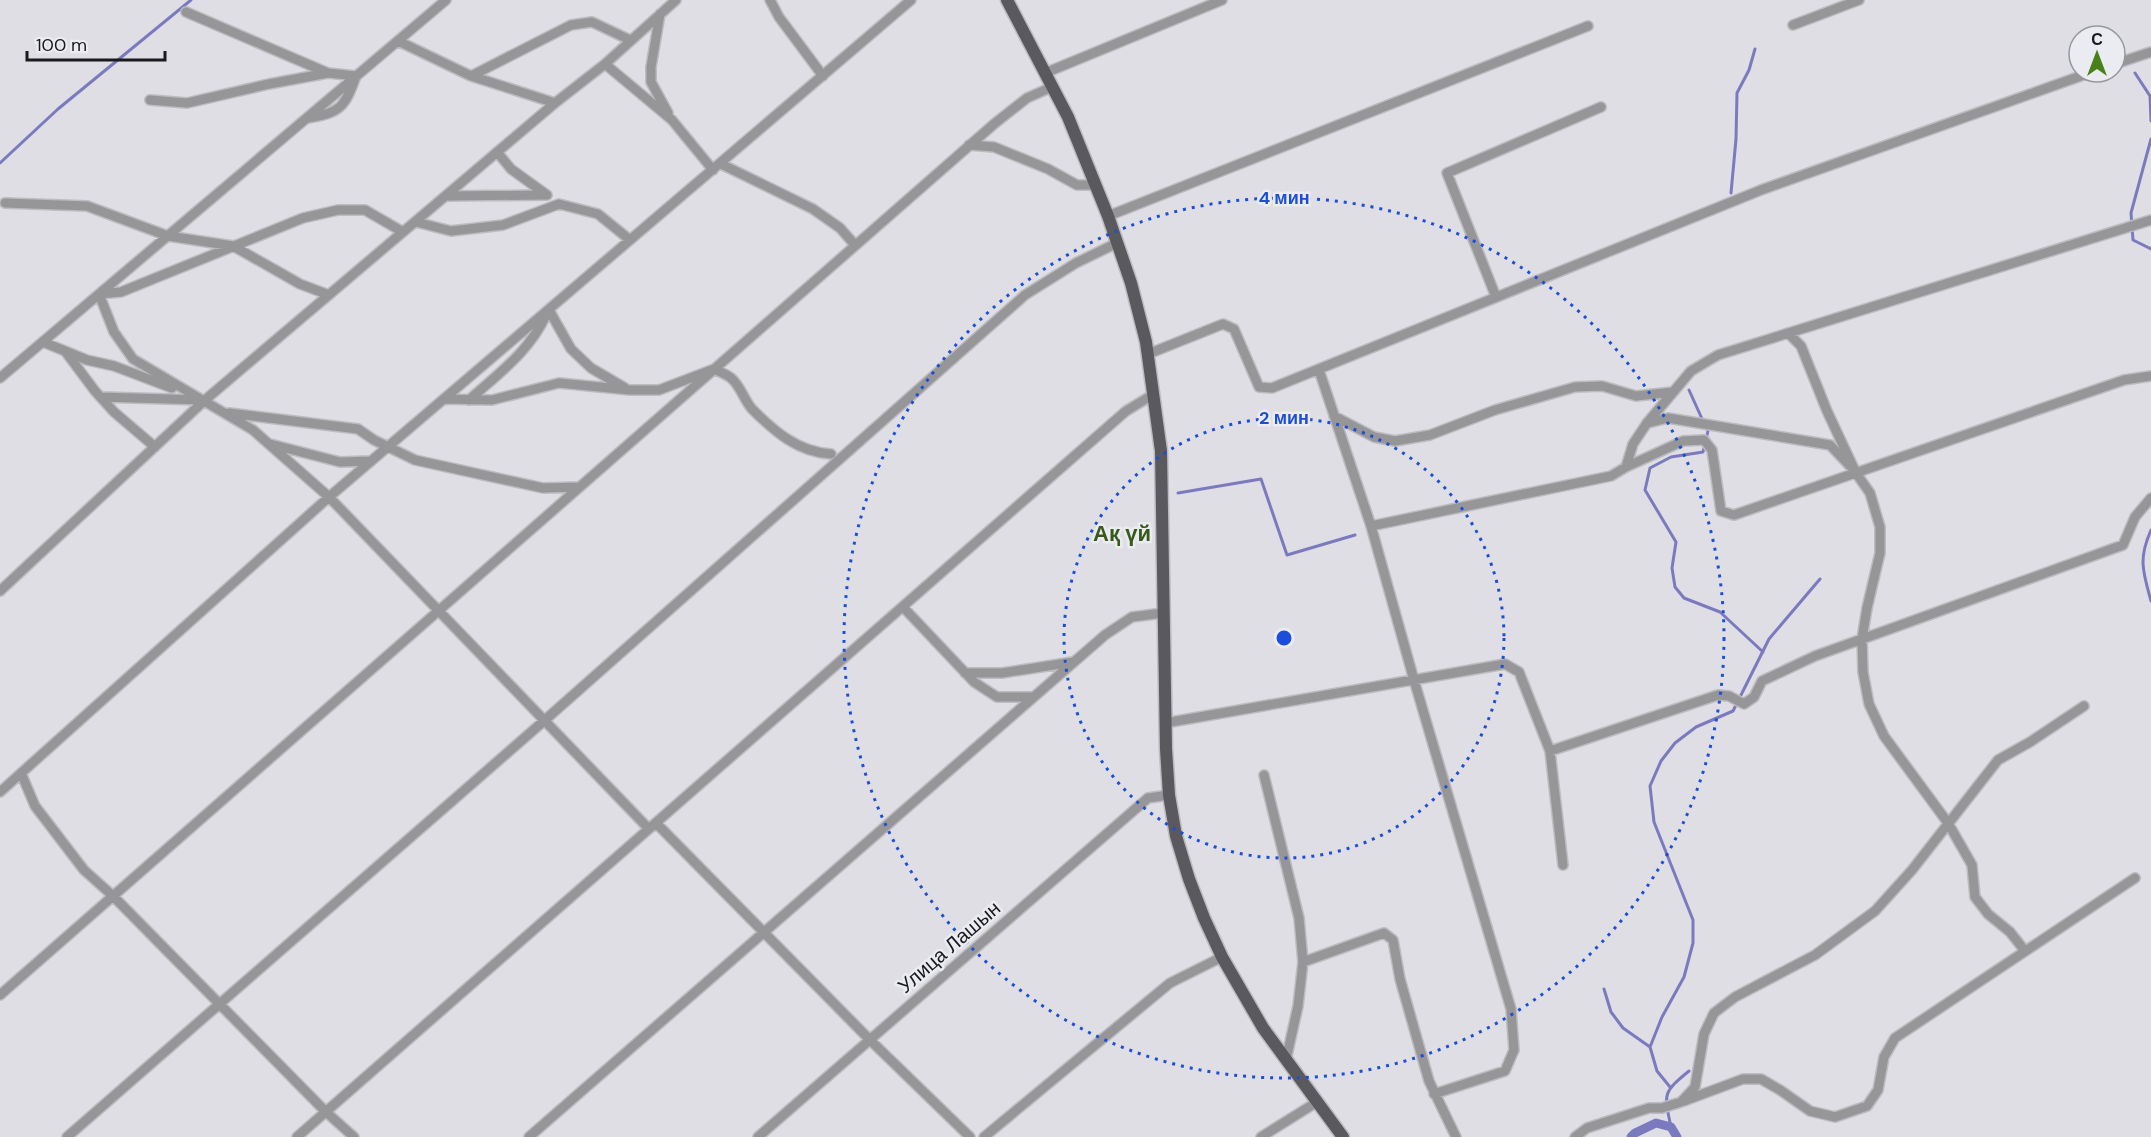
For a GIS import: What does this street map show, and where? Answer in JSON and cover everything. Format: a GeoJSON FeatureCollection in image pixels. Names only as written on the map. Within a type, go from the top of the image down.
{"type":"FeatureCollection","features":[{"type":"Feature","properties":{"kind":"main road"},"geometry":{"type":"LineString","coordinates":[[1006,0],[1068,117],[1108,216],[1131,283],[1148,354],[1161,451],[1165,723],[1169,795],[1176,836],[1189,879],[1222,957],[1263,1028],[1343,1137]]}},
{"type":"Feature","properties":{"kind":"street"},"geometry":{"type":"LineString","coordinates":[[0,378],[446,0]]}},
{"type":"Feature","properties":{"kind":"street"},"geometry":{"type":"LineString","coordinates":[[0,591],[205,400],[555,103],[605,64],[676,0]]}},
{"type":"Feature","properties":{"kind":"street"},"geometry":{"type":"LineString","coordinates":[[770,0],[779,17],[823,76]]}},
{"type":"Feature","properties":{"kind":"street"},"geometry":{"type":"LineString","coordinates":[[0,792],[329,496],[390,447],[911,0]]}},
{"type":"Feature","properties":{"kind":"street"},"geometry":{"type":"LineString","coordinates":[[1045,73],[1222,0]]}},
{"type":"Feature","properties":{"kind":"street"},"geometry":{"type":"LineString","coordinates":[[1793,25],[1859,0]]}},
{"type":"Feature","properties":{"kind":"street"},"geometry":{"type":"LineString","coordinates":[[186,12],[328,73]]}},
{"type":"Feature","properties":{"kind":"street"},"geometry":{"type":"LineString","coordinates":[[660,14],[651,67],[651,82],[672,120],[712,170]]}},
{"type":"Feature","properties":{"kind":"street"},"geometry":{"type":"LineString","coordinates":[[471,76],[572,25],[592,22],[630,40]]}},
{"type":"Feature","properties":{"kind":"street"},"geometry":{"type":"LineString","coordinates":[[1108,216],[1588,26]]}},
{"type":"Feature","properties":{"kind":"street"},"geometry":{"type":"LineString","coordinates":[[398,40],[471,76],[555,103]]}},
{"type":"Feature","properties":{"kind":"street"},"geometry":{"type":"LineString","coordinates":[[2127,60],[2151,52]]}},
{"type":"Feature","properties":{"kind":"street"},"geometry":{"type":"LineString","coordinates":[[605,64],[672,120]]}},
{"type":"Feature","properties":{"kind":"street"},"geometry":{"type":"LineString","coordinates":[[150,100],[187,103],[328,73],[356,76]]}},
{"type":"Feature","properties":{"kind":"street"},"geometry":{"type":"LineString","coordinates":[[1148,354],[1223,324],[1234,329],[1259,387],[1272,388],[1761,190],[2067,81]]}},
{"type":"Feature","properties":{"kind":"street"},"geometry":{"type":"LineString","coordinates":[[0,995],[969,145],[1027,99],[1052,87]]}},
{"type":"Feature","properties":{"kind":"street"},"geometry":{"type":"LineString","coordinates":[[1496,297],[1447,173],[1601,107]]}},
{"type":"Feature","properties":{"kind":"street"},"geometry":{"type":"LineString","coordinates":[[969,145],[994,147],[1048,169],[1077,185],[1094,185]]}},
{"type":"Feature","properties":{"kind":"street"},"geometry":{"type":"LineString","coordinates":[[497,152],[512,169],[559,204],[598,214],[630,240]]}},
{"type":"Feature","properties":{"kind":"street"},"geometry":{"type":"LineString","coordinates":[[721,164],[813,209],[840,228],[855,245]]}},
{"type":"Feature","properties":{"kind":"street"},"geometry":{"type":"LineString","coordinates":[[447,196],[547,195]]}},
{"type":"Feature","properties":{"kind":"street"},"geometry":{"type":"LineString","coordinates":[[5,203],[87,206],[168,236],[233,246],[300,284],[329,295]]}},
{"type":"Feature","properties":{"kind":"street"},"geometry":{"type":"LineString","coordinates":[[416,222],[451,231],[503,225],[559,204]]}},
{"type":"Feature","properties":{"kind":"street"},"geometry":{"type":"LineString","coordinates":[[99,294],[122,292],[303,218],[338,210],[365,210],[403,232]]}},
{"type":"Feature","properties":{"kind":"street"},"geometry":{"type":"LineString","coordinates":[[1626,467],[1633,444],[1647,423],[1691,371],[1718,355],[2151,220]]}},
{"type":"Feature","properties":{"kind":"street"},"geometry":{"type":"LineString","coordinates":[[67,1137],[1025,295],[1076,263],[1117,243]]}},
{"type":"Feature","properties":{"kind":"street"},"geometry":{"type":"LineString","coordinates":[[99,294],[114,332],[133,359],[253,430],[329,496],[544,720],[764,932],[970,1137]]}},
{"type":"Feature","properties":{"kind":"street"},"geometry":{"type":"LineString","coordinates":[[549,310],[572,349],[591,368],[630,390]]}},
{"type":"Feature","properties":{"kind":"street"},"geometry":{"type":"LineString","coordinates":[[469,400],[522,353],[537,334],[549,310]]}},
{"type":"Feature","properties":{"kind":"street"},"geometry":{"type":"LineString","coordinates":[[1788,333],[1801,346],[1827,411],[1856,473]]}},
{"type":"Feature","properties":{"kind":"street"},"geometry":{"type":"LineString","coordinates":[[43,342],[87,360],[114,366],[205,400]]}},
{"type":"Feature","properties":{"kind":"street"},"geometry":{"type":"LineString","coordinates":[[64,349],[100,397],[155,447]]}},
{"type":"Feature","properties":{"kind":"street"},"geometry":{"type":"LineString","coordinates":[[659,390],[714,369],[733,379],[751,407],[780,434],[800,448],[816,453],[831,454]]}},
{"type":"Feature","properties":{"kind":"street"},"geometry":{"type":"LineString","coordinates":[[1320,370],[1371,526],[1511,1009],[1514,1050],[1505,1071],[1434,1094]]}},
{"type":"Feature","properties":{"kind":"street"},"geometry":{"type":"LineString","coordinates":[[1371,526],[1611,476],[1683,441],[1704,440],[1713,450],[1721,512],[1734,515],[2124,380],[2151,376]]}},
{"type":"Feature","properties":{"kind":"street"},"geometry":{"type":"LineString","coordinates":[[444,399],[492,400],[559,384],[659,390],[681,398]]}},
{"type":"Feature","properties":{"kind":"street"},"geometry":{"type":"LineString","coordinates":[[1334,416],[1374,437],[1395,441],[1430,435],[1495,410],[1575,387],[1602,386],[1636,396],[1673,392]]}},
{"type":"Feature","properties":{"kind":"street"},"geometry":{"type":"LineString","coordinates":[[297,1137],[1126,411],[1154,394]]}},
{"type":"Feature","properties":{"kind":"street"},"geometry":{"type":"LineString","coordinates":[[100,397],[205,400]]}},
{"type":"Feature","properties":{"kind":"street"},"geometry":{"type":"LineString","coordinates":[[224,412],[358,429],[374,440],[415,460],[543,488],[579,487]]}},
{"type":"Feature","properties":{"kind":"street"},"geometry":{"type":"LineString","coordinates":[[1647,423],[1668,417],[1830,445],[1856,473],[1870,493],[1880,528],[1880,553],[1862,639],[1863,672],[1869,704],[1884,736],[1948,823],[1972,865],[1975,897],[1988,914],[2010,932],[2025,951]]}},
{"type":"Feature","properties":{"kind":"street"},"geometry":{"type":"LineString","coordinates":[[268,443],[340,462],[371,461]]}},
{"type":"Feature","properties":{"kind":"street"},"geometry":{"type":"LineString","coordinates":[[1550,751],[1718,695],[1729,696],[1744,704],[1754,697],[1762,681],[1815,656],[2123,545],[2135,517],[2151,498]]}},
{"type":"Feature","properties":{"kind":"street"},"geometry":{"type":"LineString","coordinates":[[903,607],[974,682],[997,697],[1034,697]]}},
{"type":"Feature","properties":{"kind":"street"},"geometry":{"type":"LineString","coordinates":[[528,1137],[1105,635],[1132,617],[1164,613]]}},
{"type":"Feature","properties":{"kind":"street"},"geometry":{"type":"LineString","coordinates":[[965,673],[1002,673],[1075,661]]}},
{"type":"Feature","properties":{"kind":"street"},"geometry":{"type":"LineString","coordinates":[[1165,723],[1505,664],[1519,672],[1550,751],[1563,865]]}},
{"type":"Feature","properties":{"kind":"street"},"geometry":{"type":"LineString","coordinates":[[1681,1102],[1695,1087],[1704,1034],[1714,1013],[1735,997],[1815,955],[1875,911],[1912,870],[1998,760],[2084,706]]}},
{"type":"Feature","properties":{"kind":"street"},"geometry":{"type":"LineString","coordinates":[[21,773],[35,806],[84,870],[113,896],[326,1112],[354,1137]]}},
{"type":"Feature","properties":{"kind":"street"},"geometry":{"type":"LineString","coordinates":[[1264,775],[1299,918],[1303,962],[1298,1006],[1286,1060]]}},
{"type":"Feature","properties":{"kind":"street","name":"Улица Лашын"},"geometry":{"type":"LineString","coordinates":[[758,1137],[1148,798],[1169,795]]}},
{"type":"Feature","properties":{"kind":"street"},"geometry":{"type":"LineString","coordinates":[[1575,1137],[1587,1128],[1649,1108],[1662,1108],[1743,1079],[1761,1079],[1810,1111],[1835,1117],[1867,1106],[1878,1090],[1884,1057],[1895,1038],[2135,878]]}},
{"type":"Feature","properties":{"kind":"street"},"geometry":{"type":"LineString","coordinates":[[1303,962],[1384,933],[1393,940],[1400,979],[1429,1082],[1456,1137]]}},
{"type":"Feature","properties":{"kind":"street"},"geometry":{"type":"LineString","coordinates":[[984,1137],[1170,983],[1222,957]]}},
{"type":"Feature","properties":{"kind":"street"},"geometry":{"type":"LineString","coordinates":[[1261,1137],[1317,1102]]}},
{"type":"Feature","properties":{"kind":"waterway"},"geometry":{"type":"LineString","coordinates":[[0,163],[58,109],[191,0]]}},
{"type":"Feature","properties":{"kind":"waterway"},"geometry":{"type":"LineString","coordinates":[[1731,193],[1737,93],[1749,70],[1755,49]]}},
{"type":"Feature","properties":{"kind":"waterway"},"geometry":{"type":"LineString","coordinates":[[2135,73],[2150,96],[2151,121]]}},
{"type":"Feature","properties":{"kind":"waterway"},"geometry":{"type":"LineString","coordinates":[[2151,139],[2131,213],[2133,240],[2151,249]]}},
{"type":"Feature","properties":{"kind":"waterway"},"geometry":{"type":"LineString","coordinates":[[1689,390],[1703,421]]}},
{"type":"Feature","properties":{"kind":"waterway"},"geometry":{"type":"LineString","coordinates":[[1706,427],[1708,431],[1703,452],[1671,457],[1650,468],[1645,490],[1676,542],[1672,568],[1675,587],[1684,598],[1720,612],[1763,652]]}},
{"type":"Feature","properties":{"kind":"waterway"},"geometry":{"type":"LineString","coordinates":[[1178,493],[1261,479],[1287,555],[1355,535]]}},
{"type":"Feature","properties":{"kind":"waterway"},"geometry":{"type":"LineString","coordinates":[[2151,530],[2143,558],[2151,601]]}},
{"type":"Feature","properties":{"kind":"waterway"},"geometry":{"type":"LineString","coordinates":[[1670,1087],[1657,1071],[1650,1047],[1662,1017],[1684,977],[1693,943],[1693,920],[1654,822],[1650,786],[1661,761],[1675,743],[1696,727],[1733,711],[1769,639],[1820,579]]}},
{"type":"Feature","properties":{"kind":"waterway"},"geometry":{"type":"LineString","coordinates":[[1604,989],[1611,1012],[1623,1028],[1650,1047]]}},
{"type":"Feature","properties":{"kind":"waterway"},"geometry":{"type":"LineString","coordinates":[[1671,1127],[1667,1095],[1674,1084],[1689,1071]]}},
{"type":"Feature","properties":{"kind":"waterway"},"geometry":{"type":"LineString","coordinates":[[1631,1137],[1656,1123],[1671,1127],[1677,1137]]}},
{"type":"Feature","properties":{"kind":"district","name":"Ақ үй"},"geometry":{"type":"Point","coordinates":[1122,533]}}]}
